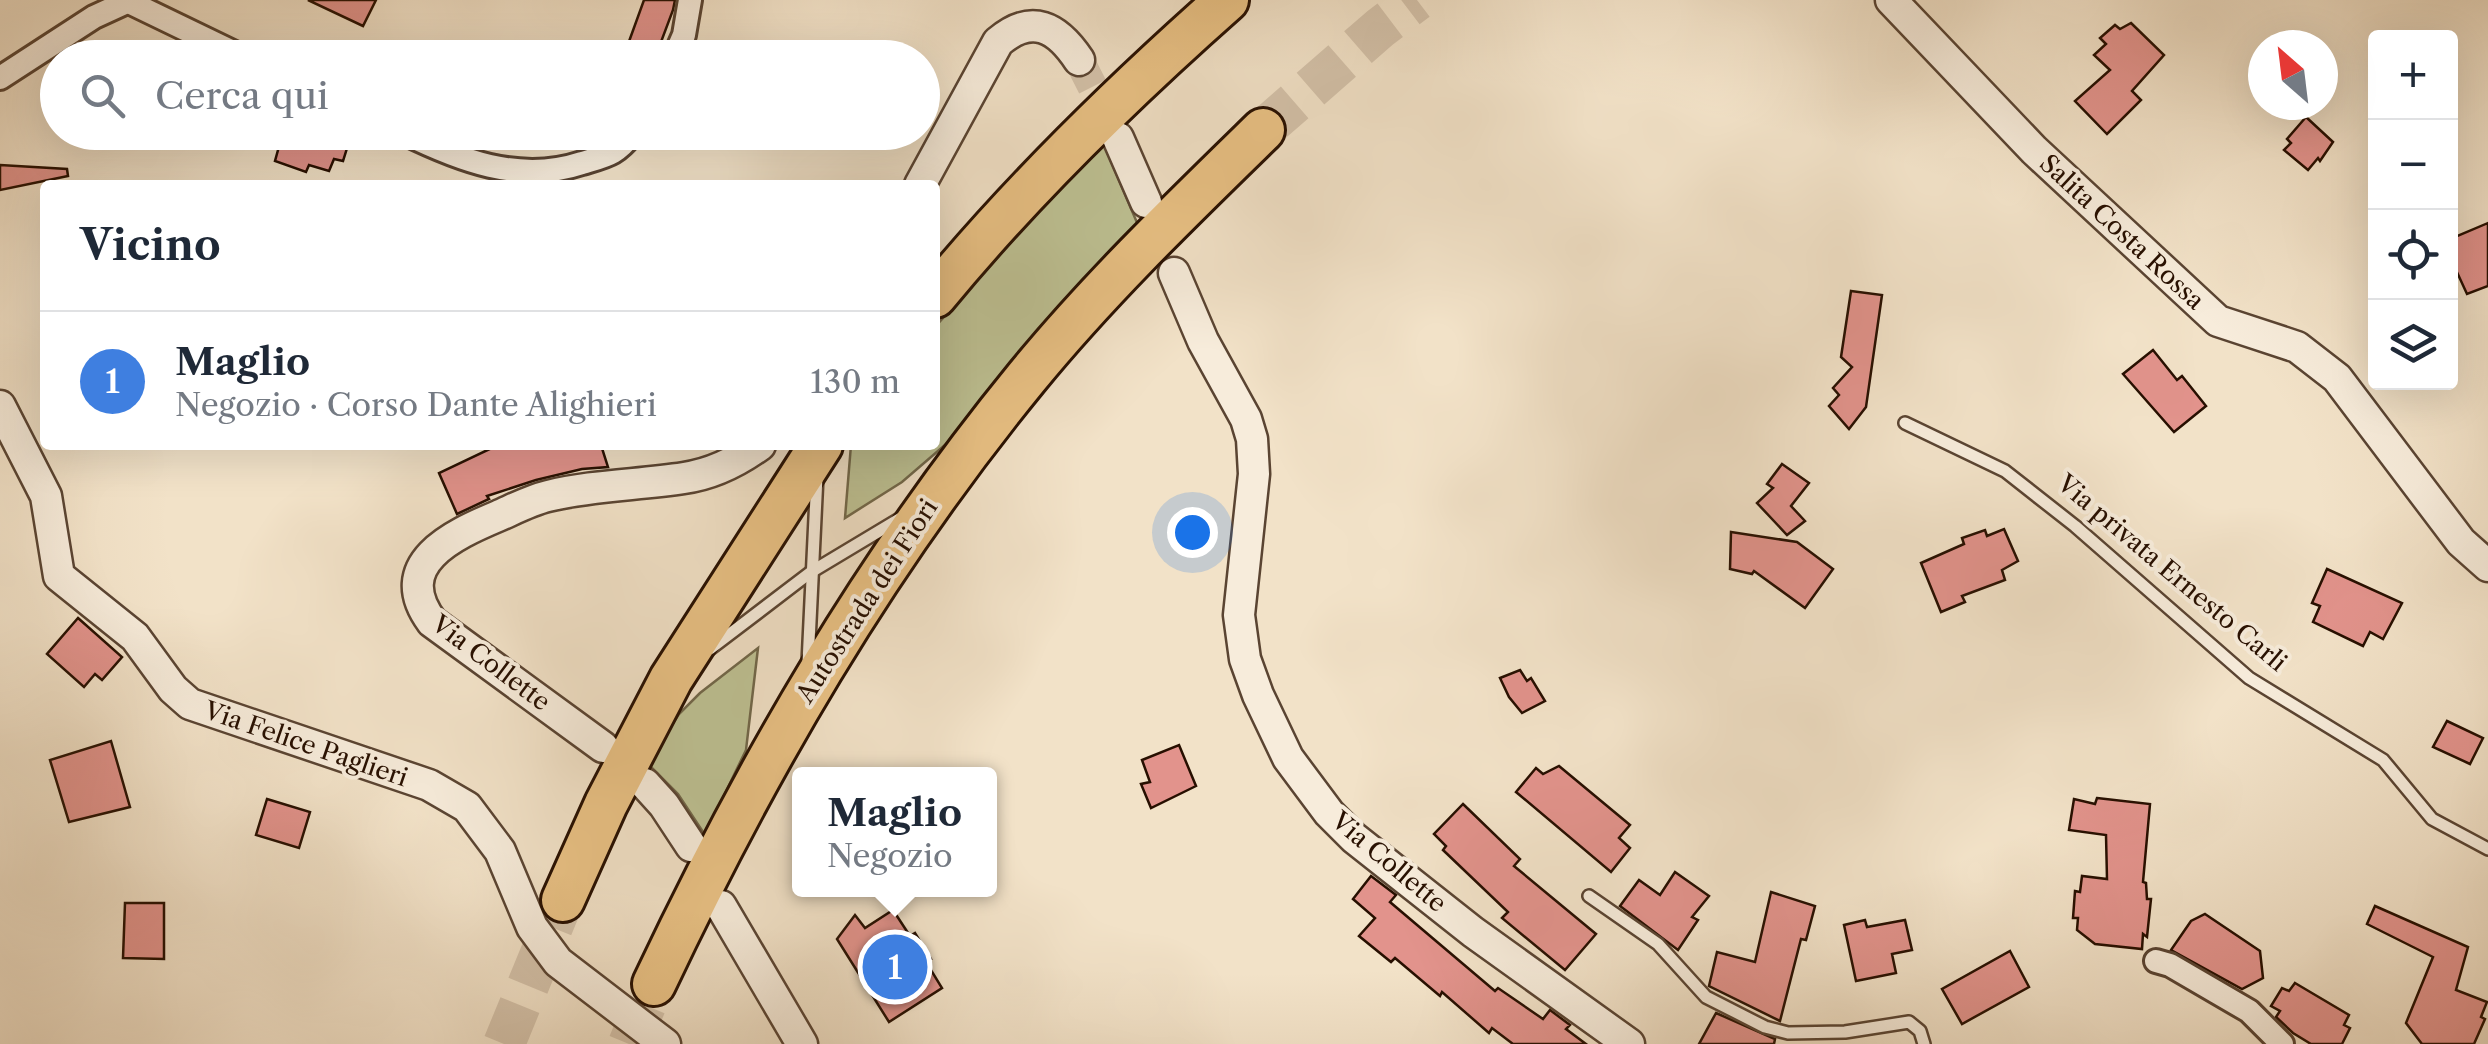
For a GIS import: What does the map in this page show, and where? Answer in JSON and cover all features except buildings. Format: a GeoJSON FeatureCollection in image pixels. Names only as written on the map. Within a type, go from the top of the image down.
{"type":"FeatureCollection","features":[{"type":"Feature","properties":{"kind":"highway"},"geometry":{"type":"LineString","coordinates":[[940,290],[1060,156],[1227,0]]}},
{"type":"Feature","properties":{"kind":"highway","name":"Autostrada dei Fiori"},"geometry":{"type":"LineString","coordinates":[[654,984],[750,791],[807,689],[866,594],[932,500],[1028,375],[1114,279],[1263,130]]}},
{"type":"Feature","properties":{"kind":"highway"},"geometry":{"type":"LineString","coordinates":[[563,900],[606,804],[671,679],[817,450]]}},
{"type":"Feature","properties":{"kind":"street"},"geometry":{"type":"LineString","coordinates":[[682,40],[690,0]]}},
{"type":"Feature","properties":{"kind":"street","name":"Salita Costa Rossa"},"geometry":{"type":"LineString","coordinates":[[1891,0],[2034,150],[2218,321],[2298,346],[2338,378],[2461,542],[2488,566]]}},
{"type":"Feature","properties":{"kind":"street"},"geometry":{"type":"LineString","coordinates":[[55,40],[129,1],[208,40]]}},
{"type":"Feature","properties":{"kind":"street"},"geometry":{"type":"LineString","coordinates":[[940,148],[998,42],[1006,35],[1026,27],[1048,28],[1066,42],[1079,60]]}},
{"type":"Feature","properties":{"kind":"street"},"geometry":{"type":"LineString","coordinates":[[0,78],[40,50]]}},
{"type":"Feature","properties":{"kind":"street"},"geometry":{"type":"LineString","coordinates":[[1118,138],[1146,202]]}},
{"type":"Feature","properties":{"kind":"street"},"geometry":{"type":"LineString","coordinates":[[438,150],[512,172],[558,171],[619,150]]}},
{"type":"Feature","properties":{"kind":"street"},"geometry":{"type":"LineString","coordinates":[[923,180],[939,150]]}},
{"type":"Feature","properties":{"kind":"street","name":"Via Collette"},"geometry":{"type":"LineString","coordinates":[[1174,272],[1203,341],[1242,409],[1252,439],[1254,474],[1239,615],[1246,659],[1258,696],[1288,758],[1329,814],[1354,838],[1473,932],[1628,1044]]}},
{"type":"Feature","properties":{"kind":"street","name":"Via Felice Paglieri"},"geometry":{"type":"LineString","coordinates":[[0,406],[46,496],[59,576],[134,637],[173,689],[190,704],[429,785],[467,807],[500,852],[532,927],[558,962],[665,1044]]}},
{"type":"Feature","properties":{"kind":"street","name":"Via Collette"},"geometry":{"type":"LineString","coordinates":[[602,746],[432,622],[420,599],[420,572],[426,560],[434,550],[466,529],[546,497],[687,478],[735,463],[753,450]]}},
{"type":"Feature","properties":{"kind":"street"},"geometry":{"type":"LineString","coordinates":[[645,784],[664,804],[691,846]]}},
{"type":"Feature","properties":{"kind":"street"},"geometry":{"type":"LineString","coordinates":[[722,906],[802,1044]]}},
{"type":"Feature","properties":{"kind":"street"},"geometry":{"type":"LineString","coordinates":[[2156,961],[2249,1011],[2282,1044]]}},
{"type":"Feature","properties":{"kind":"lane","name":"Via privata Ernesto Carli"},"geometry":{"type":"LineString","coordinates":[[1905,423],[2005,471],[2249,678],[2383,760],[2432,819],[2488,849]]}},
{"type":"Feature","properties":{"kind":"lane"},"geometry":{"type":"LineString","coordinates":[[807,689],[820,450]]}},
{"type":"Feature","properties":{"kind":"lane"},"geometry":{"type":"LineString","coordinates":[[671,679],[811,572],[932,500]]}},
{"type":"Feature","properties":{"kind":"lane"},"geometry":{"type":"LineString","coordinates":[[1589,896],[1658,944],[1706,996],[1765,1027],[1788,1033],[1845,1032],[1900,1021],[1917,1026],[1924,1044]]}},
{"type":"Feature","properties":{"kind":"green space"},"geometry":{"type":"Polygon","coordinates":[[[1102,140],[1138,225],[960,432],[940,449],[940,321],[1102,140]]]}},
{"type":"Feature","properties":{"kind":"green space"},"geometry":{"type":"Polygon","coordinates":[[[851,450],[939,450],[902,482],[845,518],[851,450]]]}},
{"type":"Feature","properties":{"kind":"green space"},"geometry":{"type":"Polygon","coordinates":[[[758,648],[746,750],[705,835],[678,794],[647,763],[679,714],[758,648]]]}},
{"type":"Feature","properties":{"kind":"tunnel"},"geometry":{"type":"LineString","coordinates":[[1263,130],[1417,0]]}},
{"type":"Feature","properties":{"kind":"tunnel"},"geometry":{"type":"LineString","coordinates":[[1079,60],[1114,129]]}},
{"type":"Feature","properties":{"kind":"tunnel"},"geometry":{"type":"LineString","coordinates":[[504,1044],[563,900]]}},
{"type":"Feature","properties":{"kind":"tunnel"},"geometry":{"type":"LineString","coordinates":[[629,1044],[654,984]]}},
{"type":"Feature","properties":{"kind":"place","name":"Maglio"},"geometry":{"type":"Point","coordinates":[895,967]}}]}
